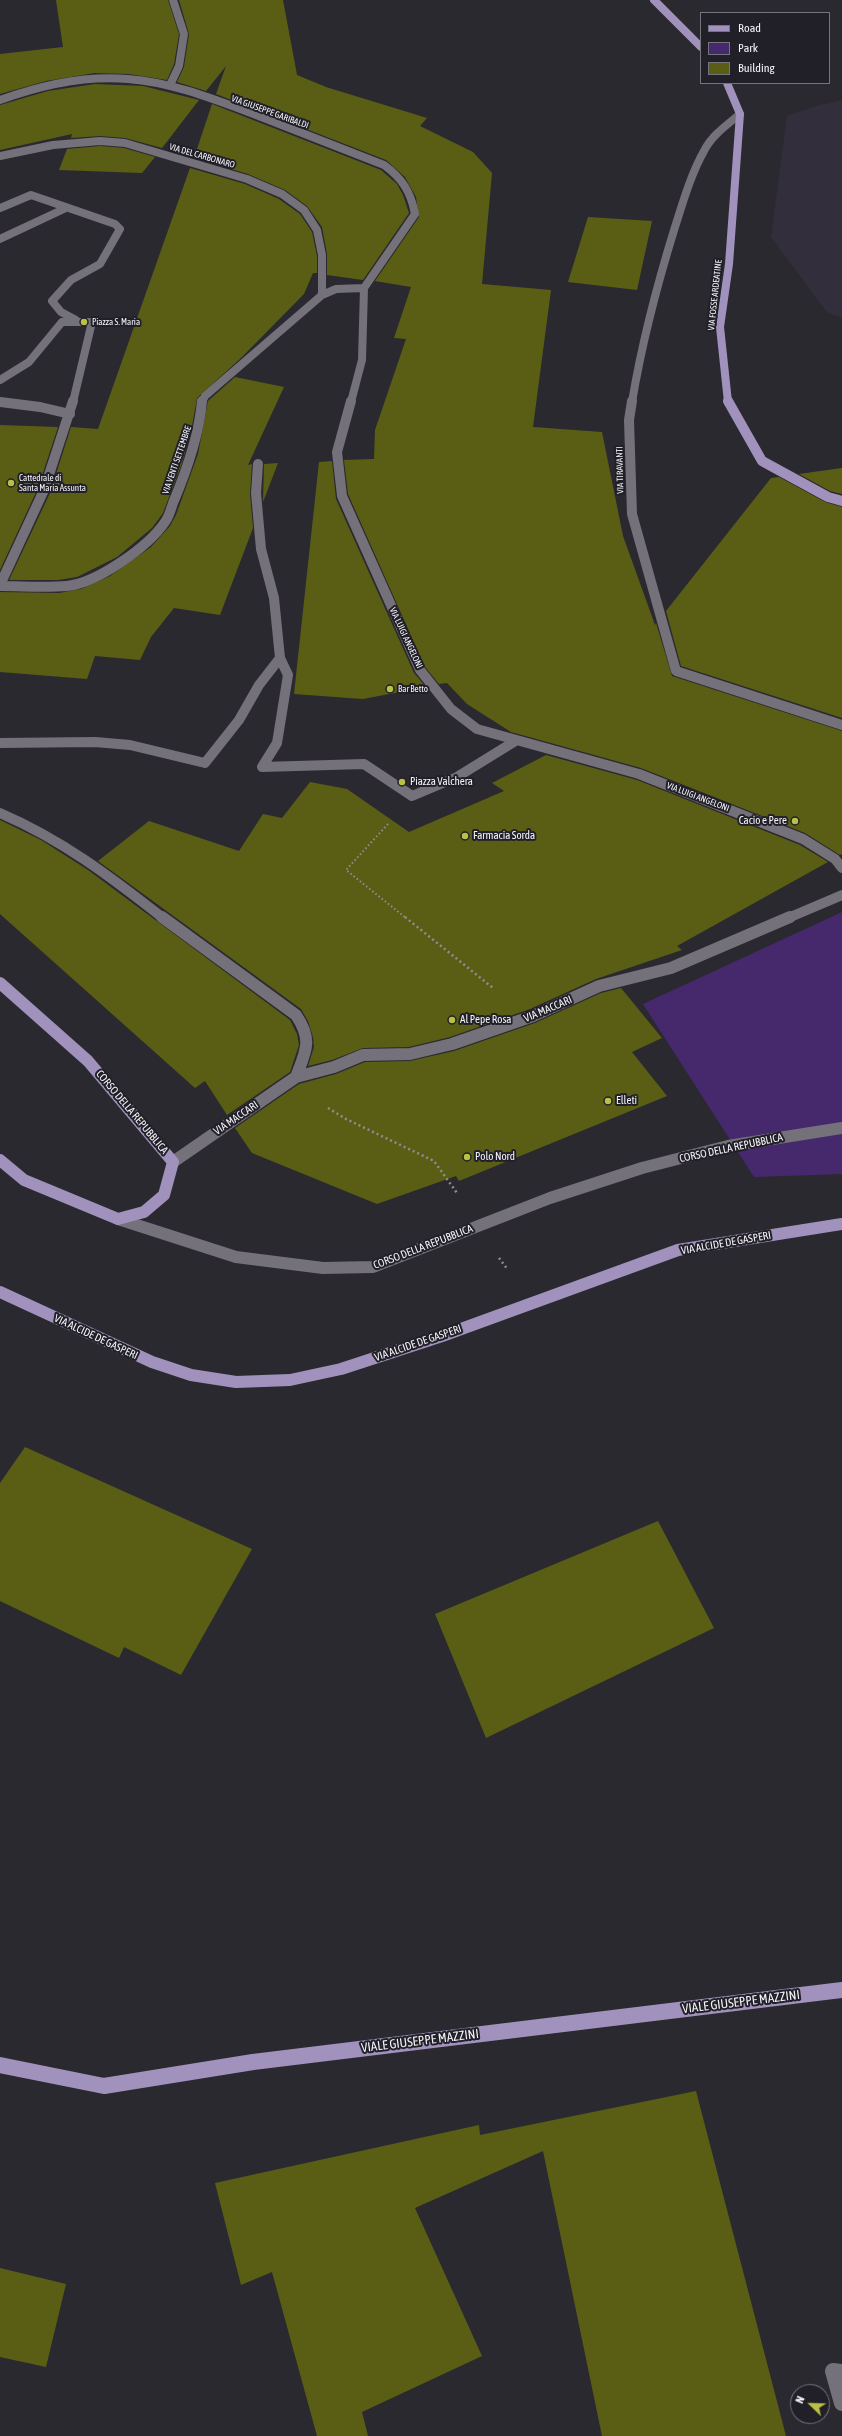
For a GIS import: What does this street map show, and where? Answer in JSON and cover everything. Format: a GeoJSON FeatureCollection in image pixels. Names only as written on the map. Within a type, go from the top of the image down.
{"type":"FeatureCollection","features":[{"type":"Feature","properties":{"kind":"main road"},"geometry":{"type":"LineString","coordinates":[[654,0],[700,46]]}},
{"type":"Feature","properties":{"kind":"main road","name":"VIA FOSSE ARDEATINE"},"geometry":{"type":"LineString","coordinates":[[727,84],[740,114],[729,264],[720,326],[728,403],[762,461],[828,497],[842,501]]}},
{"type":"Feature","properties":{"kind":"main road","name":"CORSO DELLA REPUBBLICA"},"geometry":{"type":"LineString","coordinates":[[0,983],[88,1061],[173,1162],[164,1195],[144,1212],[118,1219]]}},
{"type":"Feature","properties":{"kind":"main road"},"geometry":{"type":"LineString","coordinates":[[0,1160],[24,1180],[118,1219]]}},
{"type":"Feature","properties":{"kind":"main road","name":"VIA ALCIDE DE GASPERI"},"geometry":{"type":"LineString","coordinates":[[0,1292],[152,1362],[191,1375],[236,1382],[290,1380],[341,1369],[442,1336],[529,1303],[678,1250],[842,1224]]}},
{"type":"Feature","properties":{"kind":"main road","name":"VIALE GIUSEPPE MAZZINI"},"geometry":{"type":"LineString","coordinates":[[0,2065],[104,2086],[253,2062],[842,1990]]}},
{"type":"Feature","properties":{"kind":"street"},"geometry":{"type":"LineString","coordinates":[[170,85],[179,66],[184,34],[173,0]]}},
{"type":"Feature","properties":{"kind":"street","name":"VIA GIUSEPPE GARIBALDI"},"geometry":{"type":"LineString","coordinates":[[0,100],[43,86],[80,80],[138,80],[170,85],[334,145],[384,165],[397,173],[413,200],[415,214],[364,288]]}},
{"type":"Feature","properties":{"kind":"street","name":"VIA TIRAVANTI"},"geometry":{"type":"LineString","coordinates":[[740,114],[719,131],[704,150],[683,202],[662,268],[642,344],[630,420],[632,514],[676,671],[760,700],[842,725]]}},
{"type":"Feature","properties":{"kind":"street","name":"VIA DEL CARBONARO"},"geometry":{"type":"LineString","coordinates":[[0,156],[76,142],[100,141],[125,143],[261,185],[282,194],[304,210],[317,230],[322,255],[322,295]]}},
{"type":"Feature","properties":{"kind":"street"},"geometry":{"type":"LineString","coordinates":[[0,208],[31,195],[115,224],[120,229],[100,264],[71,280],[52,301],[61,312],[79,321]]}},
{"type":"Feature","properties":{"kind":"street"},"geometry":{"type":"LineString","coordinates":[[0,239],[66,208]]}},
{"type":"Feature","properties":{"kind":"street"},"geometry":{"type":"LineString","coordinates":[[322,295],[336,289],[364,288]]}},
{"type":"Feature","properties":{"kind":"street","name":"VIA LUIGI ANGELONI"},"geometry":{"type":"LineString","coordinates":[[364,288],[362,360],[337,452],[342,496],[420,670],[451,709],[477,729],[639,774],[717,804],[802,839],[835,859],[842,868]]}},
{"type":"Feature","properties":{"kind":"street","name":"VIA VENTI SETTEMBRE"},"geometry":{"type":"LineString","coordinates":[[0,585],[68,586],[94,576],[119,562],[144,543],[165,522],[183,480],[201,419],[202,401],[205,396],[322,295]]}},
{"type":"Feature","properties":{"kind":"street"},"geometry":{"type":"LineString","coordinates":[[0,380],[29,362],[62,322],[92,322],[70,414],[40,499],[18,552],[0,585]]}},
{"type":"Feature","properties":{"kind":"street"},"geometry":{"type":"LineString","coordinates":[[0,402],[40,407],[70,414]]}},
{"type":"Feature","properties":{"kind":"street"},"geometry":{"type":"LineString","coordinates":[[258,464],[256,493],[258,522],[262,549],[274,598],[280,658],[288,675],[277,743],[262,767],[364,764],[412,796],[457,778],[517,740]]}},
{"type":"Feature","properties":{"kind":"street"},"geometry":{"type":"LineString","coordinates":[[0,743],[95,742],[123,744],[205,763],[239,720],[259,685],[280,658]]}},
{"type":"Feature","properties":{"kind":"street"},"geometry":{"type":"LineString","coordinates":[[0,813],[31,824],[99,869],[184,935],[296,1015],[305,1026],[309,1039],[296,1077]]}},
{"type":"Feature","properties":{"kind":"street","name":"VIA MACCARI"},"geometry":{"type":"LineString","coordinates":[[173,1162],[296,1077],[334,1067],[363,1056],[410,1054],[452,1044],[529,1017],[598,986],[671,968],[842,895]]}},
{"type":"Feature","properties":{"kind":"street","name":"CORSO DELLA REPUBBLICA"},"geometry":{"type":"LineString","coordinates":[[118,1219],[236,1257],[323,1268],[373,1267],[550,1198],[642,1168],[728,1146],[842,1128]]}},
{"type":"Feature","properties":{"kind":"street"},"geometry":{"type":"LineString","coordinates":[[842,2372],[833,2371],[842,2403]]}},
{"type":"Feature","properties":{"kind":"path"},"geometry":{"type":"LineString","coordinates":[[412,796],[346,870],[529,1017]]}},
{"type":"Feature","properties":{"kind":"path"},"geometry":{"type":"LineString","coordinates":[[296,1077],[315,1100],[346,1119],[434,1161],[441,1168],[529,1303]]}},
{"type":"Feature","properties":{"kind":"shaded area"},"geometry":{"type":"Polygon","coordinates":[[[842,100],[842,318],[827,312],[771,237],[787,116],[816,106],[842,100]]]}},
{"type":"Feature","properties":{"kind":"green space"},"geometry":{"type":"Polygon","coordinates":[[[842,912],[842,1174],[754,1177],[643,1004],[842,912]]]}},
{"type":"Feature","properties":{"kind":"building"},"geometry":{"type":"Polygon","coordinates":[[[56,0],[168,0],[179,34],[174,64],[167,80],[129,74],[95,73],[46,81],[0,94],[0,54],[63,47],[56,0]]]}},
{"type":"Feature","properties":{"kind":"building"},"geometry":{"type":"Polygon","coordinates":[[[179,0],[283,0],[297,75],[326,87],[427,118],[420,126],[473,152],[492,173],[482,284],[551,290],[533,427],[602,432],[623,536],[655,625],[656,623],[672,676],[842,731],[842,854],[840,855],[805,833],[641,768],[511,732],[467,704],[447,683],[439,684],[425,667],[348,494],[344,460],[374,459],[375,430],[406,339],[394,338],[411,287],[375,281],[419,217],[416,197],[405,177],[386,160],[216,94],[226,66],[206,91],[177,82],[184,67],[189,34],[179,0]]]}},
{"type":"Feature","properties":{"kind":"building"},"geometry":{"type":"Polygon","coordinates":[[[95,84],[143,86],[199,100],[162,148],[125,138],[100,136],[71,138],[72,134],[0,150],[0,105],[48,91],[95,84]]]}},
{"type":"Feature","properties":{"kind":"building"},"geometry":{"type":"Polygon","coordinates":[[[212,104],[381,170],[397,184],[403,195],[409,213],[363,280],[327,275],[327,254],[322,227],[307,206],[285,190],[248,174],[194,158],[212,104]]]}},
{"type":"Feature","properties":{"kind":"building"},"geometry":{"type":"Polygon","coordinates":[[[100,146],[124,148],[155,157],[142,173],[59,170],[67,149],[100,146]]]}},
{"type":"Feature","properties":{"kind":"building"},"geometry":{"type":"Polygon","coordinates":[[[190,168],[245,184],[279,199],[300,214],[312,232],[317,256],[317,273],[313,273],[304,294],[241,358],[197,398],[192,426],[182,463],[163,513],[152,528],[117,557],[77,577],[58,580],[9,580],[50,493],[71,427],[98,429],[190,168]]]}},
{"type":"Feature","properties":{"kind":"building"},"geometry":{"type":"Polygon","coordinates":[[[588,217],[652,221],[637,290],[568,282],[588,217]]]}},
{"type":"Feature","properties":{"kind":"building"},"geometry":{"type":"Polygon","coordinates":[[[235,377],[284,387],[248,465],[252,464],[250,494],[253,528],[220,615],[174,608],[151,637],[140,660],[95,656],[87,679],[0,672],[0,592],[59,593],[81,589],[110,576],[151,547],[170,526],[176,515],[198,454],[208,401],[235,377]]]}},
{"type":"Feature","properties":{"kind":"building"},"geometry":{"type":"Polygon","coordinates":[[[0,425],[58,427],[38,488],[0,570],[0,425]]]}},
{"type":"Feature","properties":{"kind":"building"},"geometry":{"type":"Polygon","coordinates":[[[332,461],[336,499],[414,673],[426,687],[363,699],[294,694],[319,462],[332,461]]]}},
{"type":"Feature","properties":{"kind":"building"},"geometry":{"type":"Polygon","coordinates":[[[278,463],[263,502],[264,464],[278,463]]]}},
{"type":"Feature","properties":{"kind":"building"},"geometry":{"type":"Polygon","coordinates":[[[842,468],[842,494],[830,491],[799,474],[842,468]]]}},
{"type":"Feature","properties":{"kind":"building"},"geometry":{"type":"Polygon","coordinates":[[[779,477],[825,502],[842,507],[842,718],[681,666],[666,611],[771,478],[779,477]]]}},
{"type":"Feature","properties":{"kind":"building"},"geometry":{"type":"Polygon","coordinates":[[[546,755],[637,780],[800,845],[828,862],[677,946],[682,950],[596,979],[530,1009],[450,1037],[409,1047],[363,1048],[332,1060],[308,1066],[314,1047],[313,1037],[308,1021],[301,1009],[98,861],[149,821],[239,851],[263,814],[282,818],[310,782],[347,789],[409,832],[504,791],[492,783],[546,755]]]}},
{"type":"Feature","properties":{"kind":"building"},"geometry":{"type":"Polygon","coordinates":[[[0,820],[41,840],[88,870],[290,1020],[297,1034],[299,1045],[290,1072],[227,1115],[205,1081],[195,1088],[0,914],[0,820]]]}},
{"type":"Feature","properties":{"kind":"building"},"geometry":{"type":"Polygon","coordinates":[[[621,988],[662,1038],[632,1052],[667,1096],[459,1181],[456,1176],[377,1204],[252,1153],[235,1128],[299,1084],[336,1074],[365,1062],[410,1061],[454,1051],[535,1023],[601,993],[621,988]]]}},
{"type":"Feature","properties":{"kind":"building"},"geometry":{"type":"Polygon","coordinates":[[[25,1447],[252,1549],[181,1675],[124,1647],[119,1658],[0,1601],[0,1483],[25,1447]]]}},
{"type":"Feature","properties":{"kind":"building"},"geometry":{"type":"Polygon","coordinates":[[[658,1521],[714,1628],[486,1738],[435,1614],[658,1521]]]}},
{"type":"Feature","properties":{"kind":"building"},"geometry":{"type":"Polygon","coordinates":[[[696,2091],[786,2436],[602,2436],[543,2151],[415,2208],[482,2356],[362,2412],[368,2436],[317,2436],[272,2272],[241,2285],[215,2183],[479,2125],[480,2135],[696,2091]]]}},
{"type":"Feature","properties":{"kind":"building"},"geometry":{"type":"Polygon","coordinates":[[[0,2268],[66,2284],[46,2367],[0,2357],[0,2268]]]}},
{"type":"Feature","properties":{"kind":"place","name":"Piazza S. Maria"},"geometry":{"type":"Point","coordinates":[84,322]}},
{"type":"Feature","properties":{"kind":"place","name":"Cattedrale di Santa Maria Assunta"},"geometry":{"type":"Point","coordinates":[11,483]}},
{"type":"Feature","properties":{"kind":"place","name":"Bar Betto"},"geometry":{"type":"Point","coordinates":[390,689]}},
{"type":"Feature","properties":{"kind":"place","name":"Piazza Valchera"},"geometry":{"type":"Point","coordinates":[402,782]}},
{"type":"Feature","properties":{"kind":"place","name":"Cacio e Pere"},"geometry":{"type":"Point","coordinates":[795,821]}},
{"type":"Feature","properties":{"kind":"place","name":"Farmacia Sorda"},"geometry":{"type":"Point","coordinates":[465,836]}},
{"type":"Feature","properties":{"kind":"place","name":"Al Pepe Rosa"},"geometry":{"type":"Point","coordinates":[452,1020]}},
{"type":"Feature","properties":{"kind":"place","name":"Elleti"},"geometry":{"type":"Point","coordinates":[608,1101]}},
{"type":"Feature","properties":{"kind":"place","name":"Polo Nord"},"geometry":{"type":"Point","coordinates":[467,1157]}}]}
